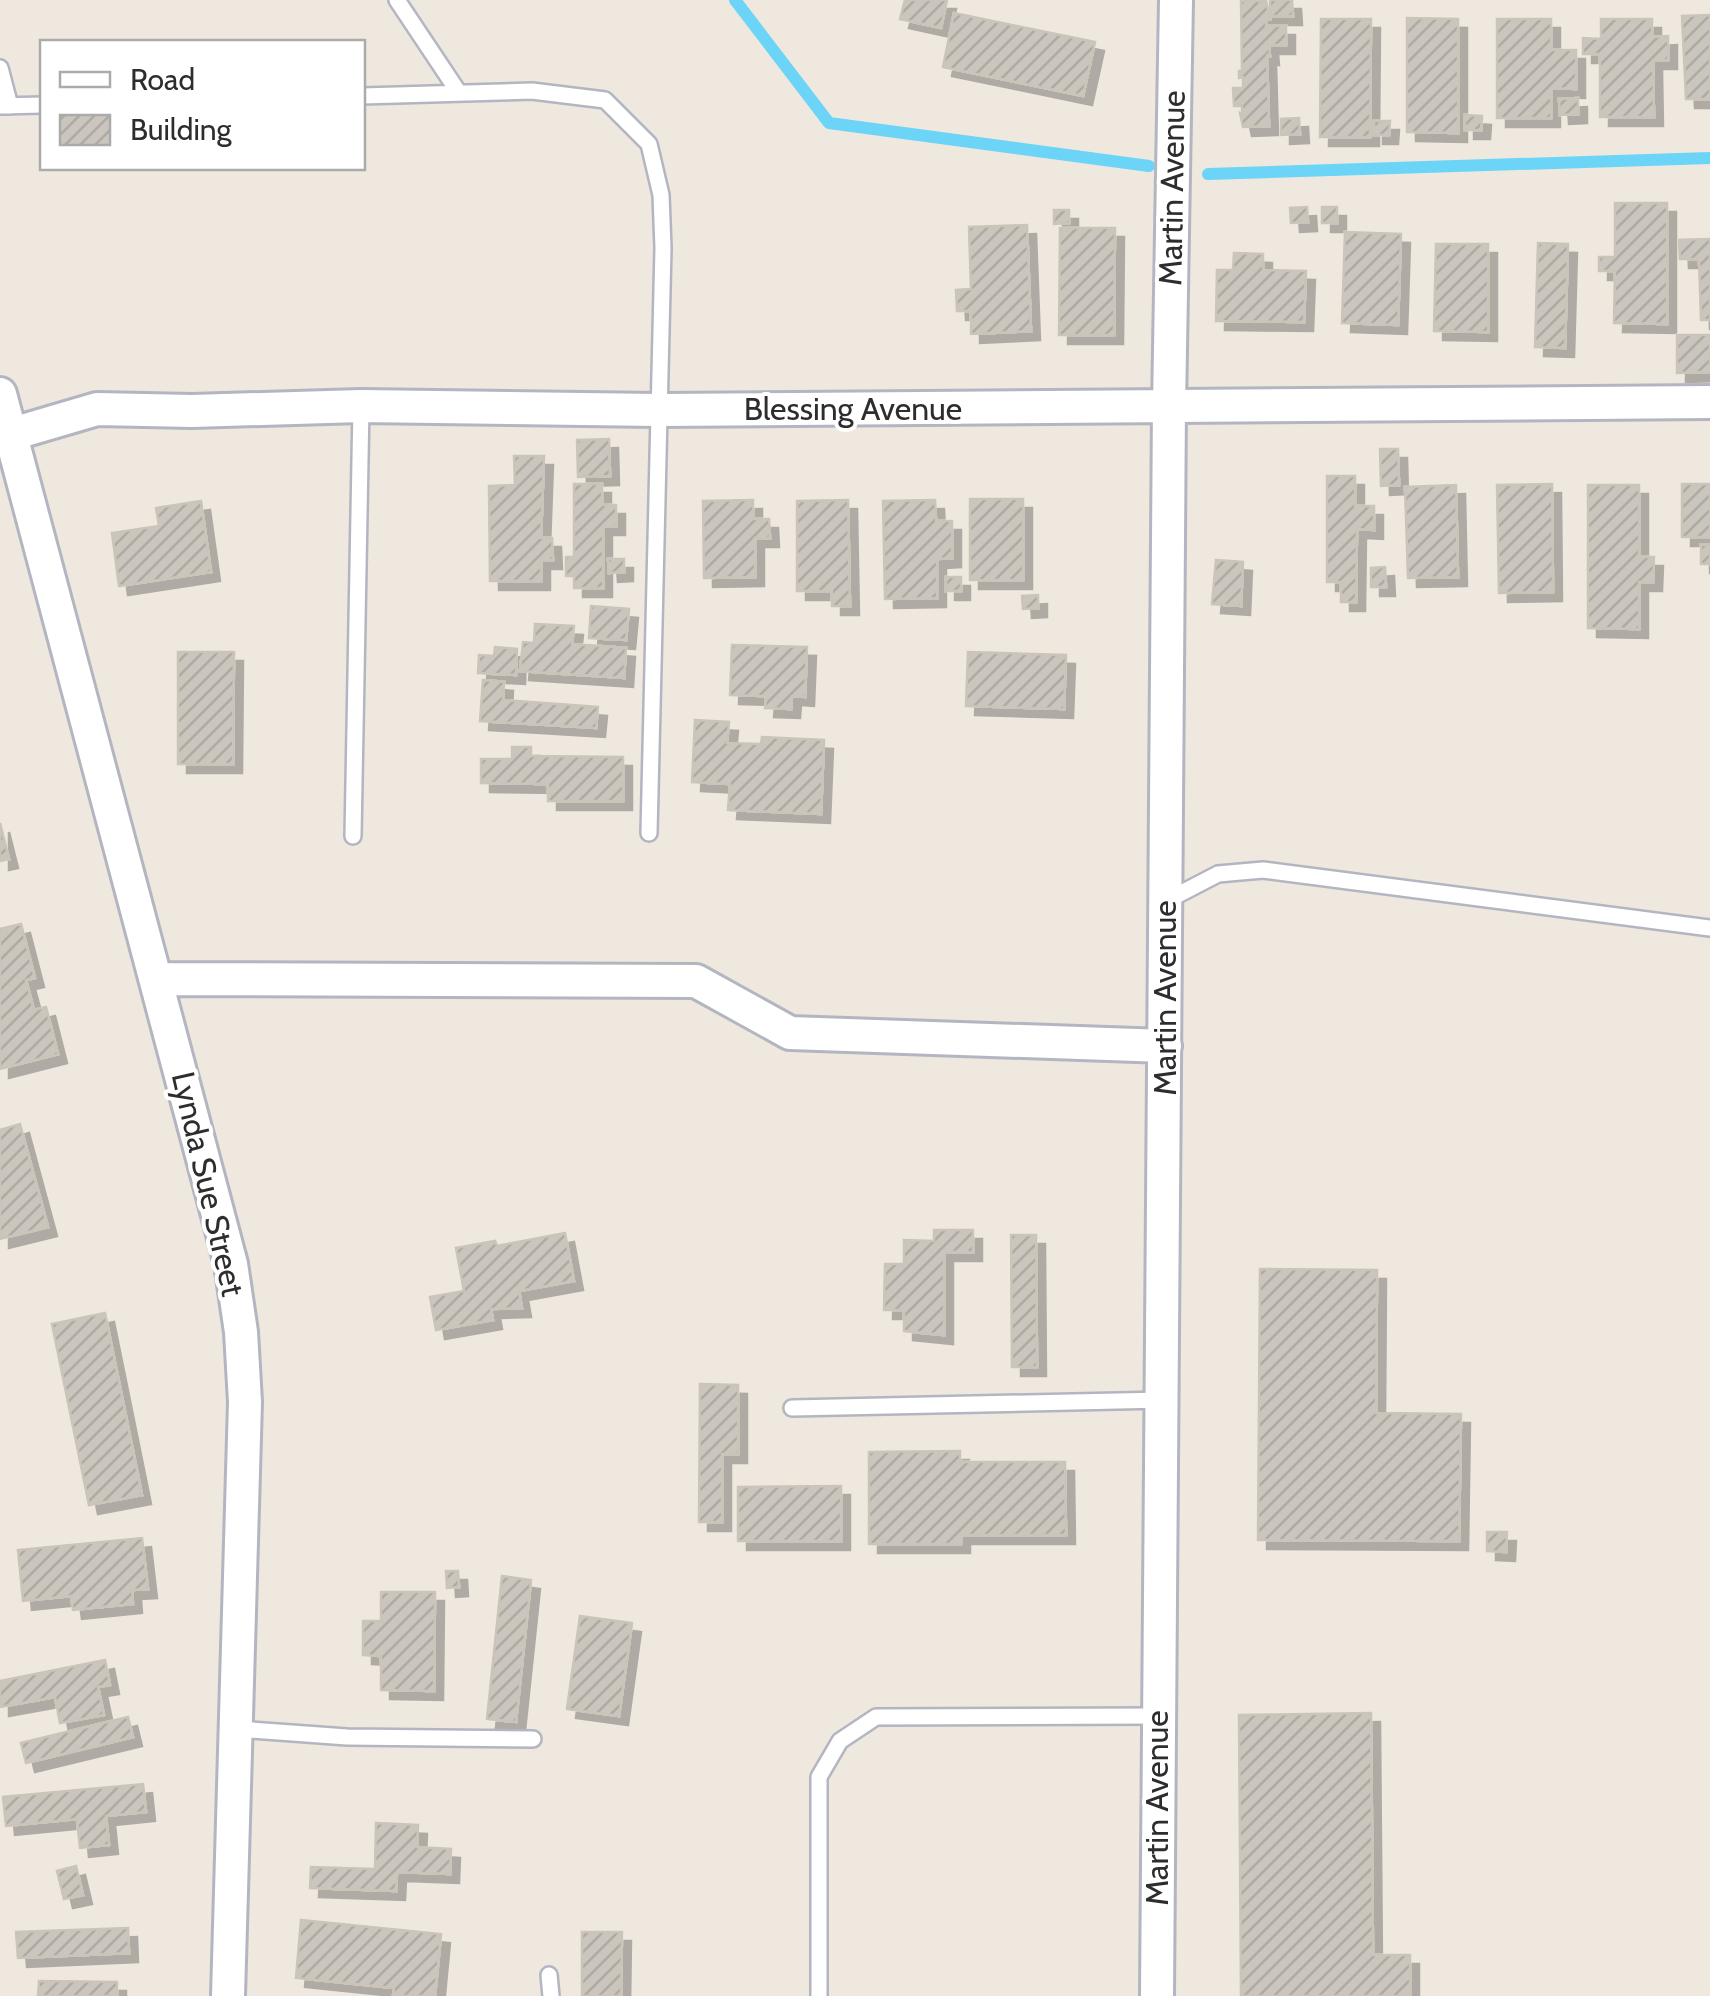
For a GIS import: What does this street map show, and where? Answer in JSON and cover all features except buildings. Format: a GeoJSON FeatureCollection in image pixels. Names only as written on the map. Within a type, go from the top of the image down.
{"type":"FeatureCollection","features":[{"type":"Feature","properties":{"kind":"street","name":"Martin Avenue"},"geometry":{"type":"LineString","coordinates":[[1157,1996],[1168,407],[1176,0]]}},
{"type":"Feature","properties":{"kind":"street","name":"Lynda Sue Street"},"geometry":{"type":"LineString","coordinates":[[0,394],[6,436],[157,979],[231,1264],[241,1332],[244,1402],[228,1996]]}},
{"type":"Feature","properties":{"kind":"street","name":"Blessing Avenue"},"geometry":{"type":"LineString","coordinates":[[6,436],[98,410],[1710,402]]}},
{"type":"Feature","properties":{"kind":"street"},"geometry":{"type":"LineString","coordinates":[[157,979],[696,982],[790,1033],[1165,1046]]}},
{"type":"Feature","properties":{"kind":"lane"},"geometry":{"type":"LineString","coordinates":[[398,0],[459,93]]}},
{"type":"Feature","properties":{"kind":"lane"},"geometry":{"type":"LineString","coordinates":[[0,68],[5,106],[40,105]]}},
{"type":"Feature","properties":{"kind":"lane"},"geometry":{"type":"LineString","coordinates":[[365,96],[532,91],[605,100],[650,144],[660,196],[663,248],[649,833]]}},
{"type":"Feature","properties":{"kind":"lane"},"geometry":{"type":"LineString","coordinates":[[353,836],[361,406]]}},
{"type":"Feature","properties":{"kind":"lane"},"geometry":{"type":"LineString","coordinates":[[1166,901],[1218,874],[1263,870],[1710,928]]}},
{"type":"Feature","properties":{"kind":"lane"},"geometry":{"type":"LineString","coordinates":[[792,1408],[1163,1400]]}},
{"type":"Feature","properties":{"kind":"lane"},"geometry":{"type":"LineString","coordinates":[[819,1996],[818,1777],[840,1741],[876,1717],[1158,1716]]}},
{"type":"Feature","properties":{"kind":"lane"},"geometry":{"type":"LineString","coordinates":[[237,1729],[348,1736],[532,1739]]}},
{"type":"Feature","properties":{"kind":"lane"},"geometry":{"type":"LineString","coordinates":[[549,1974],[552,1996]]}},
{"type":"Feature","properties":{"kind":"waterway"},"geometry":{"type":"LineString","coordinates":[[735,0],[829,123],[1149,166]]}},
{"type":"Feature","properties":{"kind":"waterway"},"geometry":{"type":"LineString","coordinates":[[1208,174],[1710,158]]}}]}
